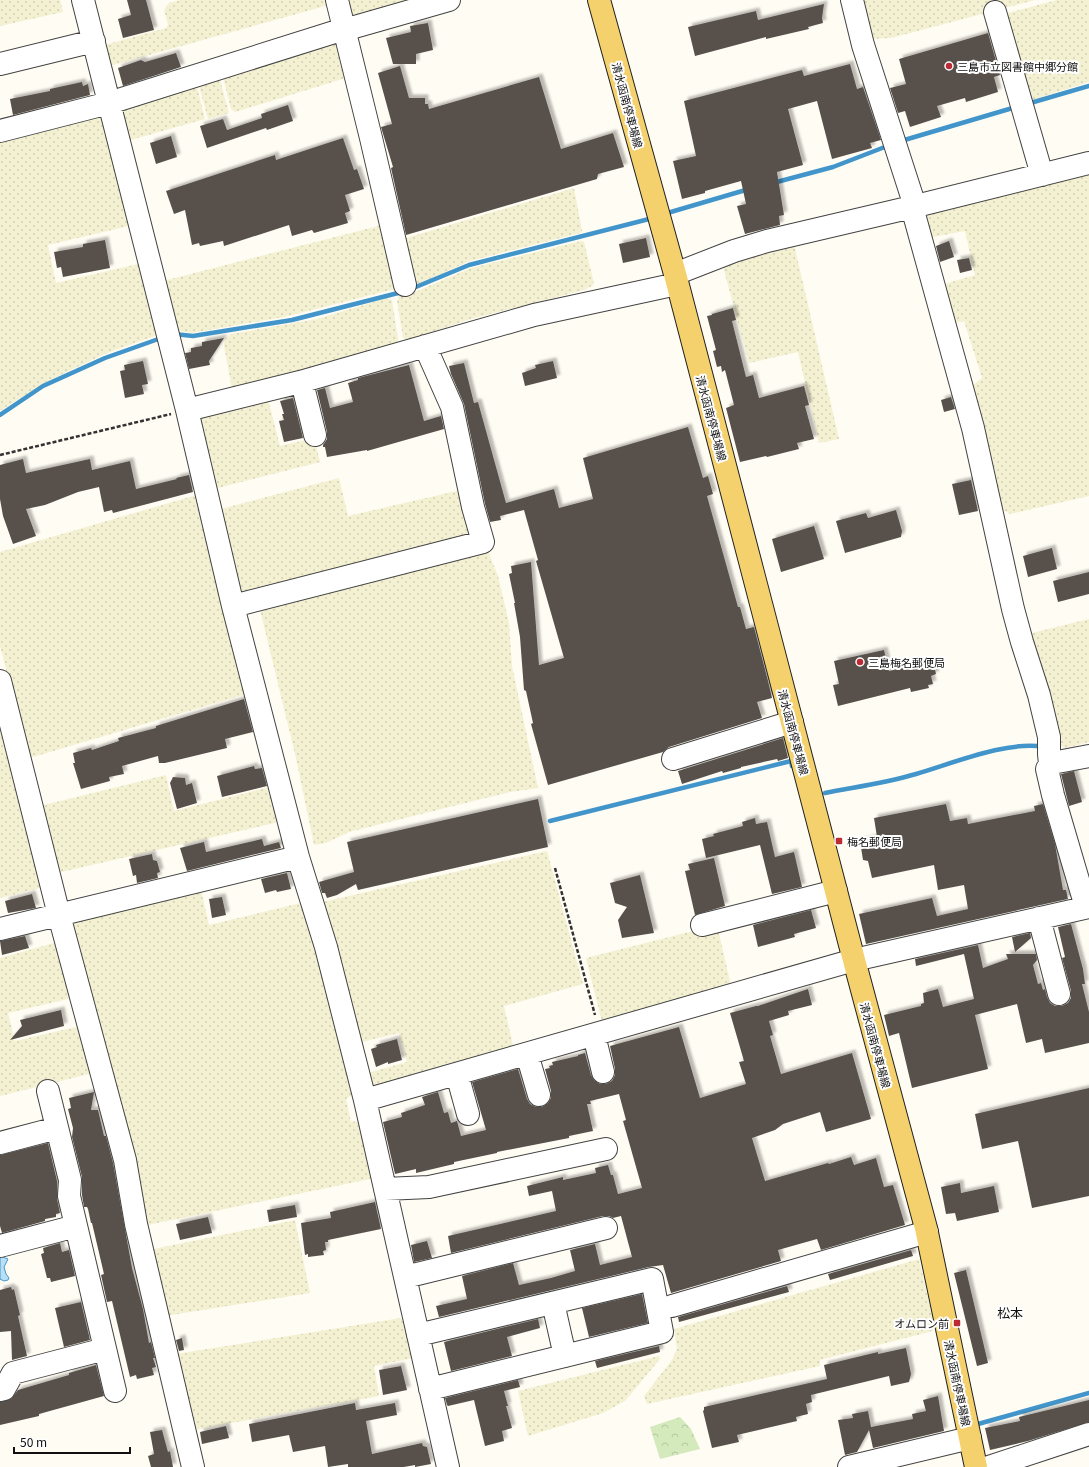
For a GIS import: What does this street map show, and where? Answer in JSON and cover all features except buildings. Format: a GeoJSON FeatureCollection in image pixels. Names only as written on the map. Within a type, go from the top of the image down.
{"type":"FeatureCollection","features":[{"type":"Feature","properties":{"kind":"main road","name":"清水函南停車場線"},"geometry":{"type":"LineString","coordinates":[[599,0],[676,279],[926,1232],[976,1467]]}},
{"type":"Feature","properties":{"kind":"street"},"geometry":{"type":"LineString","coordinates":[[83,0],[187,410],[233,606],[298,857],[326,947],[365,1100],[430,1389],[444,1465]]}},
{"type":"Feature","properties":{"kind":"street"},"geometry":{"type":"LineString","coordinates":[[337,0],[405,285]]}},
{"type":"Feature","properties":{"kind":"street"},"geometry":{"type":"LineString","coordinates":[[0,131],[109,103],[344,30],[449,0]]}},
{"type":"Feature","properties":{"kind":"street"},"geometry":{"type":"LineString","coordinates":[[365,1100],[854,960],[1088,907],[1053,795],[1047,769],[1050,754],[1039,696],[1013,610],[973,428],[914,207],[863,44],[852,0]]}},
{"type":"Feature","properties":{"kind":"street"},"geometry":{"type":"LineString","coordinates":[[995,12],[1042,175]]}},
{"type":"Feature","properties":{"kind":"street"},"geometry":{"type":"LineString","coordinates":[[0,64],[94,41]]}},
{"type":"Feature","properties":{"kind":"street"},"geometry":{"type":"LineString","coordinates":[[187,410],[302,382],[534,315],[676,279],[734,251],[767,241],[914,207],[1089,163]]}},
{"type":"Feature","properties":{"kind":"street"},"geometry":{"type":"LineString","coordinates":[[233,606],[483,542],[452,406],[425,346]]}},
{"type":"Feature","properties":{"kind":"street"},"geometry":{"type":"LineString","coordinates":[[302,382],[315,435]]}},
{"type":"Feature","properties":{"kind":"street"},"geometry":{"type":"LineString","coordinates":[[0,680],[59,914],[125,1160],[136,1224],[192,1467]]}},
{"type":"Feature","properties":{"kind":"street"},"geometry":{"type":"LineString","coordinates":[[673,759],[792,722]]}},
{"type":"Feature","properties":{"kind":"street"},"geometry":{"type":"LineString","coordinates":[[1050,754],[1089,756]]}},
{"type":"Feature","properties":{"kind":"street"},"geometry":{"type":"LineString","coordinates":[[0,929],[298,857]]}},
{"type":"Feature","properties":{"kind":"street"},"geometry":{"type":"LineString","coordinates":[[702,925],[836,891]]}},
{"type":"Feature","properties":{"kind":"street"},"geometry":{"type":"LineString","coordinates":[[1040,918],[1059,994]]}},
{"type":"Feature","properties":{"kind":"street"},"geometry":{"type":"LineString","coordinates":[[597,1034],[603,1072]]}},
{"type":"Feature","properties":{"kind":"street"},"geometry":{"type":"LineString","coordinates":[[527,1054],[539,1095]]}},
{"type":"Feature","properties":{"kind":"street"},"geometry":{"type":"LineString","coordinates":[[457,1074],[468,1114]]}},
{"type":"Feature","properties":{"kind":"street"},"geometry":{"type":"LineString","coordinates":[[48,1091],[70,1180],[69,1196],[115,1391]]}},
{"type":"Feature","properties":{"kind":"street"},"geometry":{"type":"LineString","coordinates":[[0,1143],[57,1128]]}},
{"type":"Feature","properties":{"kind":"street"},"geometry":{"type":"LineString","coordinates":[[385,1190],[429,1187],[606,1149]]}},
{"type":"Feature","properties":{"kind":"street"},"geometry":{"type":"LineString","coordinates":[[0,1246],[76,1226]]}},
{"type":"Feature","properties":{"kind":"street"},"geometry":{"type":"LineString","coordinates":[[405,1277],[606,1228]]}},
{"type":"Feature","properties":{"kind":"street"},"geometry":{"type":"LineString","coordinates":[[672,1306],[926,1232]]}},
{"type":"Feature","properties":{"kind":"street"},"geometry":{"type":"LineString","coordinates":[[418,1335],[652,1279],[662,1332],[430,1389]]}},
{"type":"Feature","properties":{"kind":"street"},"geometry":{"type":"LineString","coordinates":[[553,1303],[564,1356]]}},
{"type":"Feature","properties":{"kind":"street"},"geometry":{"type":"LineString","coordinates":[[0,1390],[4,1389],[13,1373],[105,1349]]}},
{"type":"Feature","properties":{"kind":"street"},"geometry":{"type":"LineString","coordinates":[[989,1467],[1089,1434]]}},
{"type":"Feature","properties":{"kind":"street"},"geometry":{"type":"LineString","coordinates":[[849,1467],[970,1438]]}},
{"type":"Feature","properties":{"kind":"path"},"geometry":{"type":"LineString","coordinates":[[0,455],[187,410]]}},
{"type":"Feature","properties":{"kind":"path"},"geometry":{"type":"LineString","coordinates":[[555,868],[597,1034]]}},
{"type":"Feature","properties":{"kind":"shaded area"},"geometry":{"type":"Polygon","coordinates":[[[0,0],[60,0],[63,12],[0,26],[0,0]]]}},
{"type":"Feature","properties":{"kind":"shaded area"},"geometry":{"type":"Polygon","coordinates":[[[180,0],[328,0],[329,5],[106,67],[101,46],[166,28],[168,25],[164,10],[169,3],[180,0]]]}},
{"type":"Feature","properties":{"kind":"shaded area"},"geometry":{"type":"Polygon","coordinates":[[[431,0],[350,25],[344,1],[431,0]]]}},
{"type":"Feature","properties":{"kind":"shaded area"},"geometry":{"type":"Polygon","coordinates":[[[861,0],[1035,0],[891,38],[871,39],[861,0]]]}},
{"type":"Feature","properties":{"kind":"shaded area"},"geometry":{"type":"Polygon","coordinates":[[[1057,0],[1089,0],[1089,82],[1029,101],[1004,14],[1057,0]]]}},
{"type":"Feature","properties":{"kind":"shaded area"},"geometry":{"type":"Polygon","coordinates":[[[334,35],[349,77],[235,112],[231,109],[223,77],[334,35]]]}},
{"type":"Feature","properties":{"kind":"shaded area"},"geometry":{"type":"Polygon","coordinates":[[[218,72],[229,113],[208,119],[197,79],[218,72]]]}},
{"type":"Feature","properties":{"kind":"shaded area"},"geometry":{"type":"Polygon","coordinates":[[[195,79],[205,119],[127,141],[117,105],[195,79]]]}},
{"type":"Feature","properties":{"kind":"shaded area"},"geometry":{"type":"Polygon","coordinates":[[[103,110],[133,225],[48,245],[56,283],[142,263],[158,335],[107,353],[46,382],[0,411],[0,135],[103,110]]]}},
{"type":"Feature","properties":{"kind":"shaded area"},"geometry":{"type":"Polygon","coordinates":[[[1089,173],[1089,496],[1010,514],[1003,510],[973,385],[982,378],[964,321],[950,324],[941,285],[975,275],[965,231],[928,238],[921,214],[1089,173]]]}},
{"type":"Feature","properties":{"kind":"shaded area"},"geometry":{"type":"Polygon","coordinates":[[[574,188],[582,231],[580,233],[470,261],[416,285],[411,283],[402,241],[406,238],[574,188]]]}},
{"type":"Feature","properties":{"kind":"shaded area"},"geometry":{"type":"Polygon","coordinates":[[[382,225],[395,289],[284,317],[192,333],[174,330],[163,281],[382,225]]]}},
{"type":"Feature","properties":{"kind":"shaded area"},"geometry":{"type":"Polygon","coordinates":[[[581,241],[584,242],[594,283],[592,286],[584,290],[471,319],[408,340],[403,338],[397,301],[399,296],[410,294],[471,268],[581,241]]]}},
{"type":"Feature","properties":{"kind":"shaded area"},"geometry":{"type":"Polygon","coordinates":[[[794,244],[839,439],[819,443],[798,352],[749,363],[722,263],[794,244]]]}},
{"type":"Feature","properties":{"kind":"shaded area"},"geometry":{"type":"Polygon","coordinates":[[[387,298],[392,300],[398,339],[397,343],[338,362],[232,389],[224,346],[225,339],[231,334],[317,319],[387,298]]]}},
{"type":"Feature","properties":{"kind":"shaded area"},"geometry":{"type":"Polygon","coordinates":[[[268,399],[280,446],[314,438],[320,462],[210,490],[192,418],[268,399]]]}},
{"type":"Feature","properties":{"kind":"shaded area"},"geometry":{"type":"Polygon","coordinates":[[[339,478],[348,516],[461,490],[470,526],[468,536],[246,597],[237,593],[217,510],[339,478]]]}},
{"type":"Feature","properties":{"kind":"shaded area"},"geometry":{"type":"Polygon","coordinates":[[[193,496],[198,497],[246,694],[33,757],[29,756],[0,646],[0,552],[193,496]]]}},
{"type":"Feature","properties":{"kind":"shaded area"},"geometry":{"type":"Polygon","coordinates":[[[487,549],[498,576],[509,623],[512,666],[538,788],[510,792],[349,832],[326,843],[314,845],[296,758],[259,606],[487,549]]]}},
{"type":"Feature","properties":{"kind":"shaded area"},"geometry":{"type":"Polygon","coordinates":[[[1089,619],[1089,742],[1066,748],[1056,744],[1028,634],[1089,619]]]}},
{"type":"Feature","properties":{"kind":"shaded area"},"geometry":{"type":"Polygon","coordinates":[[[0,713],[44,887],[0,898],[0,713]]]}},
{"type":"Feature","properties":{"kind":"shaded area"},"geometry":{"type":"Polygon","coordinates":[[[166,775],[174,811],[270,787],[279,822],[57,873],[40,806],[166,775]]]}},
{"type":"Feature","properties":{"kind":"shaded area"},"geometry":{"type":"Polygon","coordinates":[[[547,851],[583,984],[504,1006],[514,1050],[370,1088],[367,1073],[407,1062],[399,1033],[358,1043],[318,903],[547,851]]]}},
{"type":"Feature","properties":{"kind":"shaded area"},"geometry":{"type":"Polygon","coordinates":[[[200,886],[209,925],[305,902],[354,1094],[346,1099],[351,1122],[359,1121],[372,1177],[370,1179],[143,1226],[68,919],[200,886]]]}},
{"type":"Feature","properties":{"kind":"shaded area"},"geometry":{"type":"Polygon","coordinates":[[[717,925],[732,990],[603,1026],[586,958],[717,925]]]}},
{"type":"Feature","properties":{"kind":"shaded area"},"geometry":{"type":"Polygon","coordinates":[[[54,943],[58,945],[72,998],[8,1013],[15,1041],[80,1026],[93,1073],[0,1096],[0,958],[54,943]]]}},
{"type":"Feature","properties":{"kind":"shaded area"},"geometry":{"type":"Polygon","coordinates":[[[295,1220],[310,1293],[165,1316],[149,1250],[295,1220]]]}},
{"type":"Feature","properties":{"kind":"shaded area"},"geometry":{"type":"Polygon","coordinates":[[[919,1259],[934,1324],[933,1331],[820,1360],[820,1366],[647,1404],[644,1396],[672,1360],[677,1349],[674,1329],[919,1259]]]}},
{"type":"Feature","properties":{"kind":"shaded area"},"geometry":{"type":"Polygon","coordinates":[[[401,1318],[406,1328],[414,1358],[374,1366],[379,1396],[193,1430],[176,1354],[401,1318]]]}},
{"type":"Feature","properties":{"kind":"shaded area"},"geometry":{"type":"Polygon","coordinates":[[[659,1356],[660,1359],[625,1401],[603,1413],[528,1436],[518,1391],[659,1356]]]}},
{"type":"Feature","properties":{"kind":"green space"},"geometry":{"type":"Polygon","coordinates":[[[680,1417],[691,1429],[700,1449],[660,1459],[650,1427],[680,1417]]]}},
{"type":"Feature","properties":{"kind":"water"},"geometry":{"type":"Polygon","coordinates":[[[0,1256],[8,1259],[4,1267],[9,1278],[8,1280],[4,1281],[0,1279],[0,1256]]]}},
{"type":"Feature","properties":{"kind":"waterway"},"geometry":{"type":"LineString","coordinates":[[1027,104],[1089,86]]}},
{"type":"Feature","properties":{"kind":"waterway"},"geometry":{"type":"LineString","coordinates":[[901,141],[1016,107]]}},
{"type":"Feature","properties":{"kind":"waterway"},"geometry":{"type":"LineString","coordinates":[[773,183],[833,167],[890,145]]}},
{"type":"Feature","properties":{"kind":"waterway"},"geometry":{"type":"LineString","coordinates":[[664,214],[749,189]]}},
{"type":"Feature","properties":{"kind":"waterway"},"geometry":{"type":"LineString","coordinates":[[411,289],[469,265],[653,218]]}},
{"type":"Feature","properties":{"kind":"waterway"},"geometry":{"type":"LineString","coordinates":[[174,334],[193,336],[292,320],[402,292]]}},
{"type":"Feature","properties":{"kind":"waterway"},"geometry":{"type":"LineString","coordinates":[[0,415],[43,386],[105,358],[164,337]]}},
{"type":"Feature","properties":{"kind":"waterway"},"geometry":{"type":"LineString","coordinates":[[825,793],[905,777],[962,759],[997,750],[1014,747],[1044,747]]}},
{"type":"Feature","properties":{"kind":"waterway"},"geometry":{"type":"LineString","coordinates":[[550,821],[791,761],[792,766]]}},
{"type":"Feature","properties":{"kind":"waterway"},"geometry":{"type":"LineString","coordinates":[[978,1424],[1089,1393]]}},
{"type":"Feature","properties":{"kind":"place","name":"三島市立図書館中郷分館"},"geometry":{"type":"Point","coordinates":[949,66]}},
{"type":"Feature","properties":{"kind":"place","name":"三島梅名郵便局"},"geometry":{"type":"Point","coordinates":[860,662]}},
{"type":"Feature","properties":{"kind":"place","name":"梅名郵便局"},"geometry":{"type":"Point","coordinates":[839,841]}},
{"type":"Feature","properties":{"kind":"place","name":"オムロン前"},"geometry":{"type":"Point","coordinates":[957,1323]}},
{"type":"Feature","properties":{"kind":"district","name":"松本"},"geometry":{"type":"Point","coordinates":[1010,1312]}}]}
